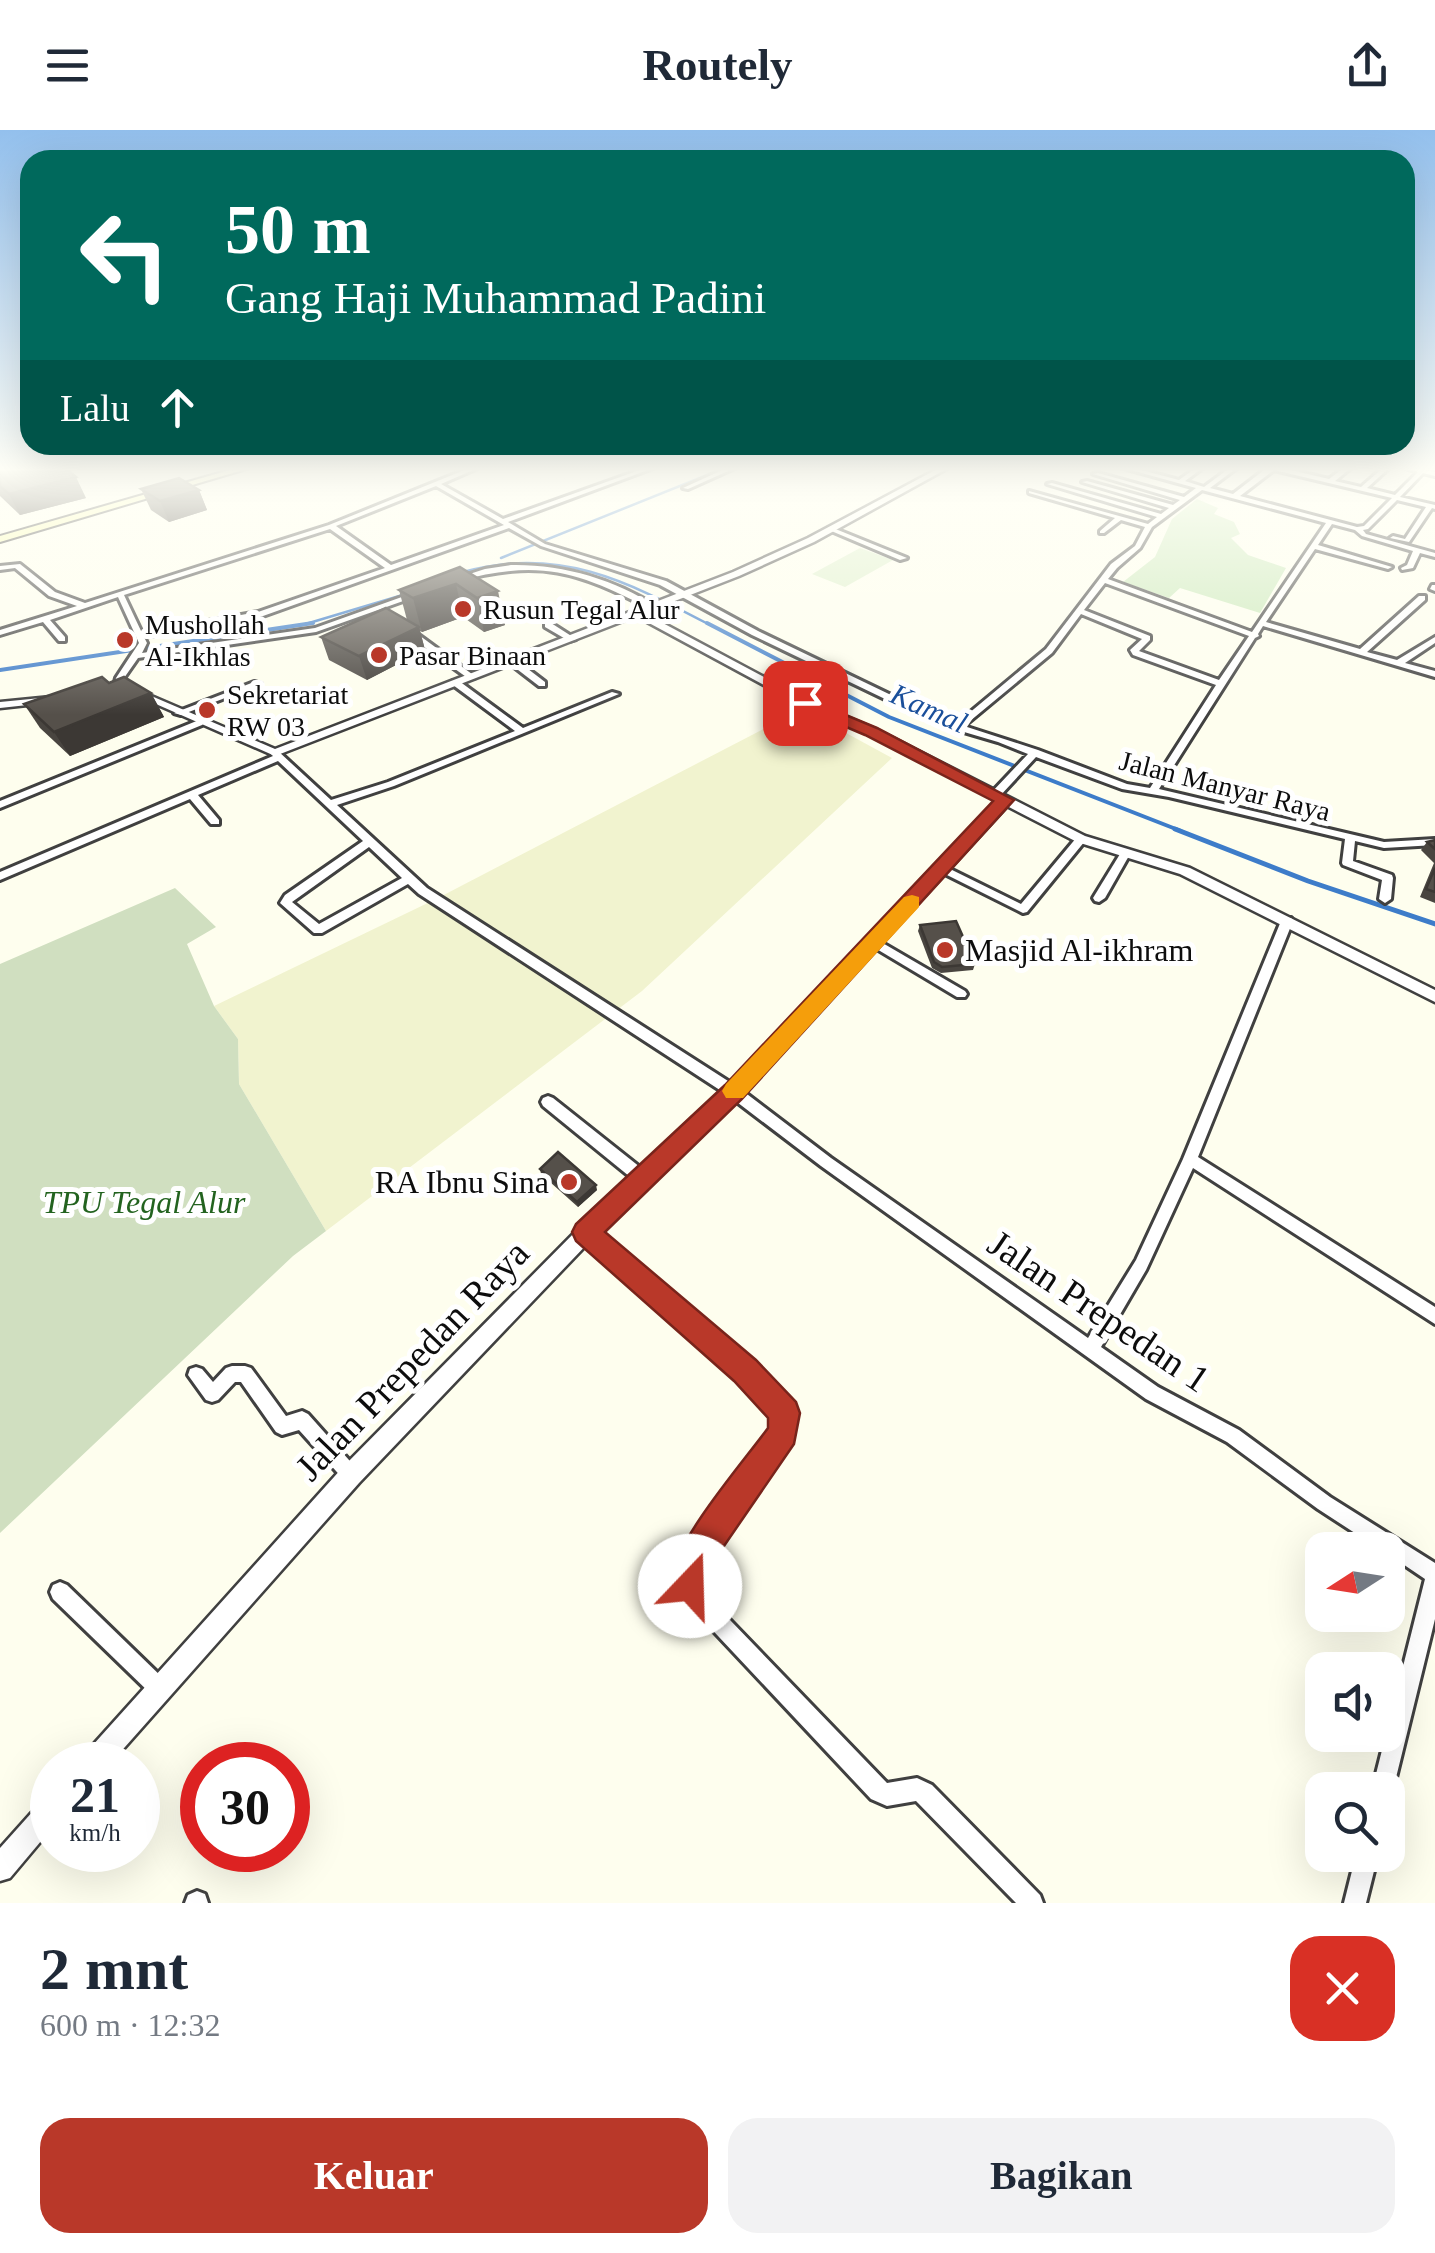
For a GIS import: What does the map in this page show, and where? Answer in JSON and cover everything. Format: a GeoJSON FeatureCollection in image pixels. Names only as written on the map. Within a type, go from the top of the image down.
{"type":"FeatureCollection","features":[{"type":"Feature","properties":{"kind":"street"},"geometry":{"type":"LineString","coordinates":[[0,633],[257,550]]}},
{"type":"Feature","properties":{"kind":"street"},"geometry":{"type":"LineString","coordinates":[[364,550],[390,568]]}},
{"type":"Feature","properties":{"kind":"street"},"geometry":{"type":"LineString","coordinates":[[116,693],[120,673],[140,647],[260,614],[438,550]]}},
{"type":"Feature","properties":{"kind":"street","name":"Jalan Manyar Raya"},"geometry":{"type":"LineString","coordinates":[[561,550],[635,572],[854,682],[957,728],[1035,752],[1111,783],[1350,839],[1396,846],[1435,842]]}},
{"type":"Feature","properties":{"kind":"street"},"geometry":{"type":"LineString","coordinates":[[0,876],[193,796],[277,755],[638,614],[785,550]]}},
{"type":"Feature","properties":{"kind":"street"},"geometry":{"type":"LineString","coordinates":[[882,550],[903,558]]}},
{"type":"Feature","properties":{"kind":"street"},"geometry":{"type":"LineString","coordinates":[[957,728],[1049,651],[1114,566],[1135,550]]}},
{"type":"Feature","properties":{"kind":"street"},"geometry":{"type":"LineString","coordinates":[[1154,790],[1312,550]]}},
{"type":"Feature","properties":{"kind":"street"},"geometry":{"type":"LineString","coordinates":[[1327,550],[1388,567]]}},
{"type":"Feature","properties":{"kind":"street"},"geometry":{"type":"LineString","coordinates":[[1405,568],[1410,566],[1411,550]]}},
{"type":"Feature","properties":{"kind":"street"},"geometry":{"type":"LineString","coordinates":[[0,568],[18,566],[52,594],[83,605]]}},
{"type":"Feature","properties":{"kind":"street"},"geometry":{"type":"LineString","coordinates":[[450,582],[504,566],[545,567],[600,579],[655,606]]}},
{"type":"Feature","properties":{"kind":"street"},"geometry":{"type":"LineString","coordinates":[[1104,580],[1255,636]]}},
{"type":"Feature","properties":{"kind":"street"},"geometry":{"type":"LineString","coordinates":[[140,647],[316,630],[423,592]]}},
{"type":"Feature","properties":{"kind":"street"},"geometry":{"type":"LineString","coordinates":[[120,594],[140,647]]}},
{"type":"Feature","properties":{"kind":"street"},"geometry":{"type":"LineString","coordinates":[[1362,652],[1422,598]]}},
{"type":"Feature","properties":{"kind":"street"},"geometry":{"type":"LineString","coordinates":[[1080,611],[1146,636],[1148,639],[1134,650],[1136,653],[1221,684]]}},
{"type":"Feature","properties":{"kind":"street"},"geometry":{"type":"LineString","coordinates":[[638,614],[805,703],[1003,792],[1081,839],[1185,871],[1435,996]]}},
{"type":"Feature","properties":{"kind":"street"},"geometry":{"type":"LineString","coordinates":[[44,618],[62,639]]}},
{"type":"Feature","properties":{"kind":"street"},"geometry":{"type":"LineString","coordinates":[[361,627],[383,619]]}},
{"type":"Feature","properties":{"kind":"street"},"geometry":{"type":"LineString","coordinates":[[1264,624],[1435,674]]}},
{"type":"Feature","properties":{"kind":"street"},"geometry":{"type":"LineString","coordinates":[[548,625],[572,639]]}},
{"type":"Feature","properties":{"kind":"street"},"geometry":{"type":"LineString","coordinates":[[400,627],[472,677]]}},
{"type":"Feature","properties":{"kind":"street"},"geometry":{"type":"LineString","coordinates":[[1399,663],[1435,639]]}},
{"type":"Feature","properties":{"kind":"street"},"geometry":{"type":"LineString","coordinates":[[512,662],[542,684]]}},
{"type":"Feature","properties":{"kind":"street"},"geometry":{"type":"LineString","coordinates":[[456,683],[520,730]]}},
{"type":"Feature","properties":{"kind":"street"},"geometry":{"type":"LineString","coordinates":[[178,713],[257,684]]}},
{"type":"Feature","properties":{"kind":"street"},"geometry":{"type":"LineString","coordinates":[[97,695],[134,692],[277,755]]}},
{"type":"Feature","properties":{"kind":"street"},"geometry":{"type":"LineString","coordinates":[[329,804],[391,784],[615,694]]}},
{"type":"Feature","properties":{"kind":"street"},"geometry":{"type":"LineString","coordinates":[[0,705],[58,699]]}},
{"type":"Feature","properties":{"kind":"street"},"geometry":{"type":"LineString","coordinates":[[0,805],[199,723]]}},
{"type":"Feature","properties":{"kind":"street"},"geometry":{"type":"LineString","coordinates":[[1003,792],[1035,752]]}},
{"type":"Feature","properties":{"kind":"street","name":"Jalan Prepedan 1"},"geometry":{"type":"LineString","coordinates":[[277,755],[423,890],[734,1092],[1152,1393],[1233,1436],[1324,1503],[1435,1576]]}},
{"type":"Feature","properties":{"kind":"street","name":"Jalan Prepedan Raya"},"geometry":{"type":"LineString","coordinates":[[113,1742],[351,1475],[586,1232],[734,1092],[942,870],[1003,792]]}},
{"type":"Feature","properties":{"kind":"street"},"geometry":{"type":"LineString","coordinates":[[193,796],[215,822]]}},
{"type":"Feature","properties":{"kind":"street"},"geometry":{"type":"LineString","coordinates":[[942,870],[1023,909],[1081,839]]}},
{"type":"Feature","properties":{"kind":"street"},"geometry":{"type":"LineString","coordinates":[[1350,839],[1347,864],[1388,878],[1385,899]]}},
{"type":"Feature","properties":{"kind":"street"},"geometry":{"type":"LineString","coordinates":[[369,842],[286,903],[318,930],[410,878]]}},
{"type":"Feature","properties":{"kind":"street"},"geometry":{"type":"LineString","coordinates":[[39,845],[49,856]]}},
{"type":"Feature","properties":{"kind":"street"},"geometry":{"type":"LineString","coordinates":[[1099,898],[1125,854]]}},
{"type":"Feature","properties":{"kind":"street"},"geometry":{"type":"LineString","coordinates":[[1090,1349],[1141,1264],[1190,1158],[1288,921]]}},
{"type":"Feature","properties":{"kind":"street"},"geometry":{"type":"LineString","coordinates":[[874,942],[962,994]]}},
{"type":"Feature","properties":{"kind":"street"},"geometry":{"type":"LineString","coordinates":[[548,1102],[644,1180]]}},
{"type":"Feature","properties":{"kind":"street"},"geometry":{"type":"LineString","coordinates":[[1190,1158],[1435,1316]]}},
{"type":"Feature","properties":{"kind":"street"},"geometry":{"type":"LineString","coordinates":[[586,1232],[745,1371],[784,1413],[785,1429],[701,1550],[689,1575],[694,1597],[878,1791],[886,1795],[917,1789],[924,1793],[1032,1903]]}},
{"type":"Feature","properties":{"kind":"street"},"geometry":{"type":"LineString","coordinates":[[196,1375],[212,1394],[232,1374],[245,1374],[282,1426],[302,1420],[351,1475]]}},
{"type":"Feature","properties":{"kind":"street"},"geometry":{"type":"LineString","coordinates":[[1387,1772],[1435,1576]]}},
{"type":"Feature","properties":{"kind":"street"},"geometry":{"type":"LineString","coordinates":[[60,1592],[160,1689]]}},
{"type":"Feature","properties":{"kind":"street"},"geometry":{"type":"LineString","coordinates":[[0,1868],[30,1834]]}},
{"type":"Feature","properties":{"kind":"street"},"geometry":{"type":"LineString","coordinates":[[1355,1903],[1363,1872]]}},
{"type":"Feature","properties":{"kind":"green space"},"geometry":{"type":"Polygon","coordinates":[[[857,550],[893,560],[845,587],[812,574],[857,550]]]}},
{"type":"Feature","properties":{"kind":"green space"},"geometry":{"type":"Polygon","coordinates":[[[1158,550],[1243,550],[1286,568],[1260,613],[1180,588],[1169,598],[1123,582],[1155,557],[1158,550]]]}},
{"type":"Feature","properties":{"kind":"green space"},"geometry":{"type":"Polygon","coordinates":[[[802,709],[892,758],[642,991],[326,1231],[239,1084],[238,1039],[214,1006],[436,899],[802,709]]]}},
{"type":"Feature","properties":{"kind":"green space","name":"TPU Tegal Alur"},"geometry":{"type":"Polygon","coordinates":[[[175,888],[216,927],[187,944],[214,1006],[238,1039],[239,1084],[326,1231],[293,1256],[0,1533],[0,964],[175,888]]]}},
{"type":"Feature","properties":{"kind":"building"},"geometry":{"type":"Polygon","coordinates":[[[460,567],[498,591],[477,598],[456,584],[413,598],[399,590],[460,567]]]}},
{"type":"Feature","properties":{"kind":"building"},"geometry":{"type":"Polygon","coordinates":[[[386,608],[419,627],[359,656],[321,637],[386,608]]]}},
{"type":"Feature","properties":{"kind":"building"},"geometry":{"type":"Polygon","coordinates":[[[102,677],[109,683],[124,677],[151,693],[54,732],[24,704],[102,677]]]}},
{"type":"Feature","properties":{"kind":"building"},"geometry":{"type":"Polygon","coordinates":[[[1435,868],[1435,892],[1426,889],[1435,868]]]}},
{"type":"Feature","properties":{"kind":"building","name":"Masjid Al-ikhram"},"geometry":{"type":"Polygon","coordinates":[[[956,921],[975,964],[942,967],[934,962],[920,925],[956,921]]]}},
{"type":"Feature","properties":{"kind":"building","name":"RA Ibnu Sina"},"geometry":{"type":"Polygon","coordinates":[[[558,1152],[596,1185],[577,1202],[540,1169],[558,1152]]]}},
{"type":"Feature","properties":{"kind":"waterway"},"geometry":{"type":"LineString","coordinates":[[501,558],[522,550]]}},
{"type":"Feature","properties":{"kind":"waterway","name":"Kamal"},"geometry":{"type":"LineString","coordinates":[[463,572],[531,563],[592,572],[651,595],[712,626]]}},
{"type":"Feature","properties":{"kind":"waterway","name":"Kamal"},"geometry":{"type":"LineString","coordinates":[[305,624],[406,594]]}},
{"type":"Feature","properties":{"kind":"waterway","name":"Kamal"},"geometry":{"type":"LineString","coordinates":[[305,624],[313,623]]}},
{"type":"Feature","properties":{"kind":"waterway","name":"Kamal"},"geometry":{"type":"LineString","coordinates":[[707,623],[889,717],[1181,831]]}},
{"type":"Feature","properties":{"kind":"waterway","name":"Kamal"},"geometry":{"type":"LineString","coordinates":[[0,670],[305,624]]}},
{"type":"Feature","properties":{"kind":"waterway","name":"Kamal"},"geometry":{"type":"LineString","coordinates":[[299,626],[305,624]]}},
{"type":"Feature","properties":{"kind":"waterway","name":"Kamal"},"geometry":{"type":"LineString","coordinates":[[1175,829],[1308,881],[1435,924]]}},
{"type":"Feature","properties":{"kind":"slow traffic"},"geometry":{"type":"LineString","coordinates":[[734,1091],[912,902]]}},
{"type":"Feature","properties":{"kind":"place","name":"Rusun Tegal Alur"},"geometry":{"type":"Point","coordinates":[463,609]}},
{"type":"Feature","properties":{"kind":"place","name":"Mushollah Al-Ikhlas"},"geometry":{"type":"Point","coordinates":[125,640]}},
{"type":"Feature","properties":{"kind":"place","name":"Pasar Binaan"},"geometry":{"type":"Point","coordinates":[379,655]}},
{"type":"Feature","properties":{"kind":"place","name":"Sekretariat RW 03"},"geometry":{"type":"Point","coordinates":[207,710]}},
{"type":"Feature","properties":{"kind":"place","name":"Masjid Al-ikhram"},"geometry":{"type":"Point","coordinates":[945,950]}},
{"type":"Feature","properties":{"kind":"place","name":"RA Ibnu Sina"},"geometry":{"type":"Point","coordinates":[569,1182]}},
{"type":"Feature","properties":{"kind":"route"},"geometry":{"type":"LineString","coordinates":[[690,1586],[689,1575],[701,1550],[783,1433],[784,1413],[745,1371],[586,1232],[734,1092],[1005,800],[871,731],[805,703]]}}]}
